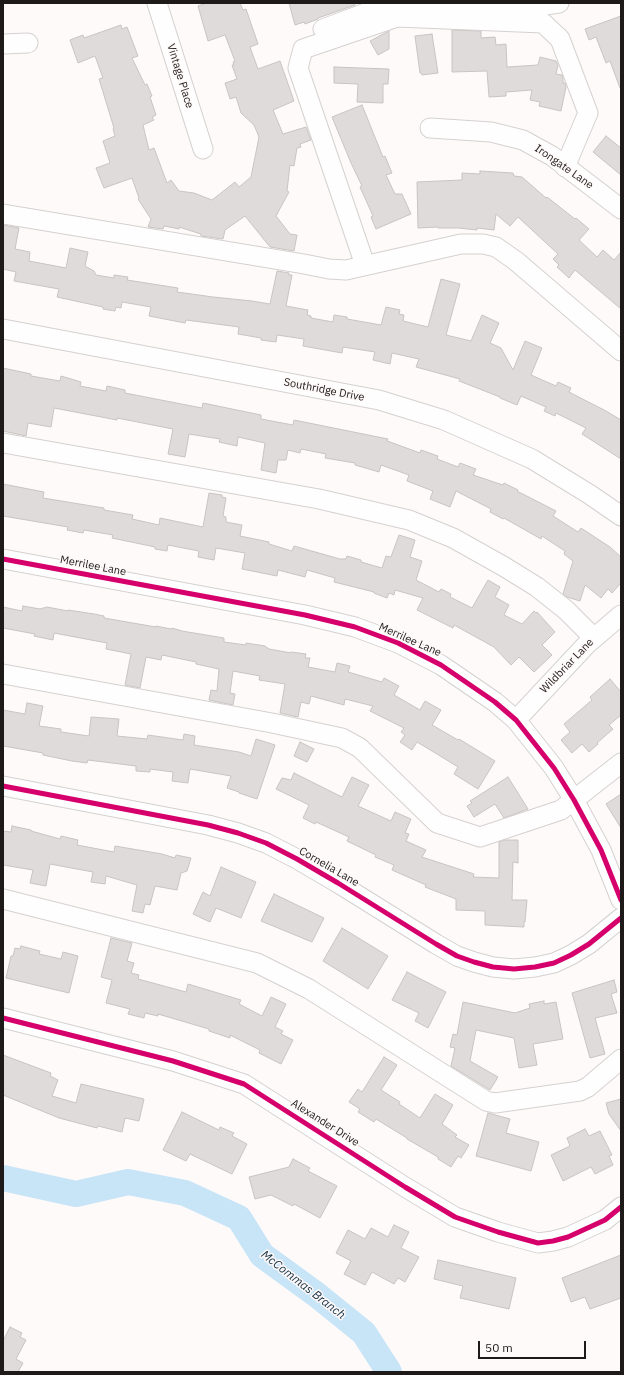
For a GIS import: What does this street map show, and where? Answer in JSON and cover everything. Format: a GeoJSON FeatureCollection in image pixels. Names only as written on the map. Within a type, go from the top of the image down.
{"type":"FeatureCollection","features":[{"type":"Feature","properties":{"kind":"street","name":"Vintage Place"},"geometry":{"type":"LineString","coordinates":[[157,3],[202,149]]}},
{"type":"Feature","properties":{"kind":"street"},"geometry":{"type":"LineString","coordinates":[[323,29],[355,10],[392,3],[545,6],[559,3]]}},
{"type":"Feature","properties":{"kind":"street"},"geometry":{"type":"LineString","coordinates":[[365,265],[298,68],[303,49],[397,17],[543,23],[560,39],[588,113],[565,167]]}},
{"type":"Feature","properties":{"kind":"street"},"geometry":{"type":"LineString","coordinates":[[3,44],[28,43]]}},
{"type":"Feature","properties":{"kind":"street","name":"Irongate Lane"},"geometry":{"type":"LineString","coordinates":[[430,128],[491,132],[523,140],[552,156],[621,209]]}},
{"type":"Feature","properties":{"kind":"street"},"geometry":{"type":"LineString","coordinates":[[3,214],[329,269],[346,270],[461,244],[483,244],[496,247],[516,261],[621,351]]}},
{"type":"Feature","properties":{"kind":"street","name":"Southridge Drive"},"geometry":{"type":"LineString","coordinates":[[3,328],[378,400],[444,420],[532,459],[589,494],[621,516]]}},
{"type":"Feature","properties":{"kind":"street"},"geometry":{"type":"LineString","coordinates":[[3,443],[319,499],[408,520],[452,538],[510,570],[537,587],[566,610],[594,638]]}},
{"type":"Feature","properties":{"kind":"street","name":"Merrilee Lane"},"geometry":{"type":"LineString","coordinates":[[3,559],[305,616],[355,627],[398,643],[441,665],[495,702],[516,720],[554,768],[574,800],[601,850],[621,900]]}},
{"type":"Feature","properties":{"kind":"street","name":"Wildbriar Lane"},"geometry":{"type":"LineString","coordinates":[[516,720],[587,644],[621,615]]}},
{"type":"Feature","properties":{"kind":"street"},"geometry":{"type":"LineString","coordinates":[[3,674],[272,723],[342,738],[360,748],[437,823],[480,837],[561,810],[621,763]]}},
{"type":"Feature","properties":{"kind":"street","name":"Cornelia Lane"},"geometry":{"type":"LineString","coordinates":[[3,786],[208,825],[238,833],[297,859],[338,882],[446,950],[474,962],[493,967],[514,969],[554,963],[577,951],[621,918]]}},
{"type":"Feature","properties":{"kind":"street"},"geometry":{"type":"LineString","coordinates":[[3,899],[257,962],[309,989],[486,1101],[495,1104],[580,1090],[588,1087],[621,1059]]}},
{"type":"Feature","properties":{"kind":"street","name":"Alexander Drive"},"geometry":{"type":"LineString","coordinates":[[3,1018],[173,1061],[244,1084],[405,1187],[455,1217],[498,1232],[538,1243],[553,1241],[568,1237],[605,1220],[621,1207]]}},
{"type":"Feature","properties":{"kind":"building"},"geometry":{"type":"Polygon","coordinates":[[[207,3],[240,3],[243,10],[246,9],[258,44],[250,47],[258,69],[280,61],[294,101],[273,110],[283,134],[306,127],[311,140],[300,144],[301,147],[297,148],[294,166],[290,165],[287,191],[289,192],[276,216],[290,234],[297,235],[294,251],[270,247],[245,216],[225,230],[223,239],[201,236],[201,234],[179,227],[179,229],[164,226],[163,229],[148,227],[151,219],[138,199],[139,198],[132,178],[104,188],[96,168],[110,163],[103,141],[115,136],[114,128],[99,79],[103,78],[95,56],[78,63],[70,40],[83,35],[84,38],[121,25],[122,29],[127,27],[138,56],[132,58],[152,96],[150,97],[156,115],[152,117],[154,120],[143,125],[149,150],[154,148],[167,183],[171,180],[179,191],[194,193],[212,200],[235,182],[239,187],[251,177],[259,137],[254,125],[241,113],[236,97],[230,99],[225,83],[237,79],[232,65],[234,65],[233,62],[235,61],[225,35],[208,41],[198,6],[207,3]]]}},
{"type":"Feature","properties":{"kind":"building"},"geometry":{"type":"Polygon","coordinates":[[[289,3],[355,3],[355,5],[305,24],[304,22],[295,25],[289,3]]]}},
{"type":"Feature","properties":{"kind":"building"},"geometry":{"type":"Polygon","coordinates":[[[621,16],[620,88],[610,61],[606,63],[596,37],[589,40],[585,29],[621,16]]]}},
{"type":"Feature","properties":{"kind":"building"},"geometry":{"type":"Polygon","coordinates":[[[452,30],[481,31],[481,38],[495,37],[496,45],[506,44],[507,67],[538,65],[540,57],[556,61],[558,65],[556,74],[562,75],[563,83],[565,83],[566,87],[561,111],[539,106],[540,102],[530,100],[532,90],[506,92],[506,96],[489,97],[487,71],[452,72],[452,30]]]}},
{"type":"Feature","properties":{"kind":"building"},"geometry":{"type":"Polygon","coordinates":[[[389,31],[389,49],[378,55],[370,41],[389,31]]]}},
{"type":"Feature","properties":{"kind":"building"},"geometry":{"type":"Polygon","coordinates":[[[432,34],[438,73],[422,75],[420,73],[415,36],[432,34]]]}},
{"type":"Feature","properties":{"kind":"building"},"geometry":{"type":"Polygon","coordinates":[[[334,67],[389,69],[388,84],[383,84],[383,103],[357,102],[358,84],[334,83],[334,67]]]}},
{"type":"Feature","properties":{"kind":"building"},"geometry":{"type":"Polygon","coordinates":[[[362,105],[383,157],[385,156],[392,173],[386,175],[395,194],[402,194],[411,214],[376,229],[371,217],[373,216],[360,187],[362,186],[332,117],[362,105]]]}},
{"type":"Feature","properties":{"kind":"building"},"geometry":{"type":"Polygon","coordinates":[[[606,136],[621,148],[621,175],[593,152],[606,136]]]}},
{"type":"Feature","properties":{"kind":"building"},"geometry":{"type":"Polygon","coordinates":[[[480,171],[513,173],[514,176],[522,177],[546,198],[547,197],[589,229],[579,240],[597,257],[603,250],[614,260],[621,252],[621,309],[575,270],[569,278],[557,267],[559,265],[553,259],[558,254],[518,217],[510,226],[496,214],[494,230],[477,228],[477,230],[438,227],[418,228],[417,182],[462,180],[462,173],[480,174],[480,171]]]}},
{"type":"Feature","properties":{"kind":"building"},"geometry":{"type":"Polygon","coordinates":[[[3,225],[19,228],[15,249],[30,252],[29,261],[66,268],[70,248],[88,252],[85,266],[94,271],[96,275],[114,278],[114,275],[128,277],[127,280],[178,288],[177,292],[270,304],[277,271],[289,273],[289,275],[292,275],[286,306],[308,310],[307,315],[311,316],[311,318],[333,322],[334,315],[347,317],[347,319],[381,325],[386,307],[400,310],[399,314],[404,315],[403,321],[428,327],[441,279],[460,284],[446,335],[471,341],[482,315],[499,323],[490,343],[501,348],[513,370],[525,341],[542,348],[531,375],[556,386],[558,382],[571,388],[569,392],[621,420],[621,459],[582,434],[586,428],[556,413],[555,416],[544,411],[546,407],[521,396],[517,405],[459,381],[460,379],[416,367],[419,359],[392,353],[390,364],[373,360],[375,352],[343,347],[342,353],[303,346],[304,339],[277,335],[276,342],[261,340],[261,338],[238,334],[239,327],[186,320],[185,323],[149,316],[151,307],[122,302],[121,308],[116,307],[115,311],[103,309],[103,307],[57,297],[59,289],[14,281],[16,272],[3,269],[3,225]]]}},
{"type":"Feature","properties":{"kind":"building"},"geometry":{"type":"Polygon","coordinates":[[[3,368],[31,374],[31,376],[60,381],[61,376],[81,382],[80,386],[106,391],[107,386],[125,390],[125,393],[202,408],[203,403],[261,415],[261,419],[293,425],[294,420],[388,439],[387,441],[420,453],[421,450],[438,456],[437,459],[458,467],[460,463],[476,469],[473,475],[503,485],[504,483],[556,511],[553,516],[578,532],[581,528],[610,547],[621,557],[621,583],[612,593],[608,589],[601,598],[585,585],[580,601],[567,597],[563,594],[573,561],[564,554],[565,551],[542,536],[541,539],[504,518],[503,519],[490,512],[491,509],[456,491],[450,507],[430,499],[433,491],[407,481],[409,475],[381,465],[379,472],[355,465],[355,463],[325,458],[326,454],[301,449],[300,453],[288,450],[286,460],[278,460],[276,473],[261,470],[265,443],[238,437],[237,446],[219,442],[220,439],[189,434],[185,457],[168,454],[173,429],[54,408],[51,427],[28,423],[26,436],[3,431],[3,368]]]}},
{"type":"Feature","properties":{"kind":"building"},"geometry":{"type":"Polygon","coordinates":[[[3,484],[44,492],[43,498],[104,508],[104,510],[133,515],[132,519],[159,525],[160,518],[203,527],[209,493],[222,495],[222,497],[226,498],[223,516],[226,517],[226,522],[242,525],[240,536],[269,542],[269,544],[292,551],[294,546],[340,559],[346,559],[347,556],[382,568],[386,556],[391,557],[399,535],[415,540],[410,557],[422,561],[416,580],[439,592],[441,589],[451,594],[450,597],[472,608],[488,580],[500,587],[495,597],[509,605],[504,615],[522,624],[534,611],[536,613],[537,612],[555,632],[542,645],[552,655],[534,672],[519,657],[511,665],[494,647],[454,625],[453,628],[417,610],[423,598],[395,590],[394,595],[389,593],[387,598],[374,592],[334,582],[335,578],[307,570],[305,577],[278,570],[277,576],[242,569],[245,553],[216,548],[214,560],[198,557],[199,551],[168,545],[167,551],[155,549],[155,547],[112,538],[113,535],[84,530],[83,533],[67,530],[68,527],[3,516],[3,484]]]}},
{"type":"Feature","properties":{"kind":"building"},"geometry":{"type":"Polygon","coordinates":[[[23,606],[40,609],[47,607],[94,614],[104,616],[104,618],[156,627],[172,628],[224,638],[224,642],[246,645],[246,643],[265,646],[269,649],[306,654],[305,658],[310,658],[308,667],[335,672],[337,663],[350,666],[348,672],[382,682],[384,678],[399,686],[394,695],[420,710],[425,701],[441,710],[432,725],[458,740],[459,739],[495,761],[478,789],[454,774],[458,767],[437,754],[417,742],[412,750],[400,742],[405,735],[401,732],[404,728],[370,711],[373,706],[345,699],[344,705],[311,696],[309,704],[301,702],[298,717],[280,713],[285,684],[259,680],[260,676],[233,671],[230,693],[235,694],[233,705],[209,700],[211,690],[217,691],[219,669],[196,664],[196,662],[162,655],[161,660],[146,657],[140,688],[125,685],[131,654],[106,649],[107,643],[54,633],[53,640],[34,636],[35,634],[3,628],[3,607],[22,611],[23,606]]]}},
{"type":"Feature","properties":{"kind":"building"},"geometry":{"type":"Polygon","coordinates":[[[610,679],[621,692],[621,715],[609,725],[613,729],[589,752],[582,744],[572,753],[561,740],[570,732],[564,724],[592,700],[590,697],[610,679]]]}},
{"type":"Feature","properties":{"kind":"building"},"geometry":{"type":"Polygon","coordinates":[[[27,703],[43,706],[39,726],[61,729],[61,732],[89,736],[91,717],[119,719],[117,736],[147,739],[148,735],[183,740],[184,734],[195,736],[194,745],[239,752],[251,756],[256,739],[275,745],[257,799],[227,788],[231,776],[190,769],[188,783],[172,781],[173,772],[150,769],[150,772],[136,771],[136,766],[88,760],[87,763],[72,761],[43,755],[43,753],[3,746],[3,710],[25,714],[27,703]]]}},
{"type":"Feature","properties":{"kind":"building"},"geometry":{"type":"Polygon","coordinates":[[[300,742],[314,749],[307,762],[294,756],[300,742]]]}},
{"type":"Feature","properties":{"kind":"building"},"geometry":{"type":"Polygon","coordinates":[[[294,773],[342,797],[352,777],[369,785],[358,806],[391,821],[395,812],[411,819],[405,833],[409,834],[406,841],[426,850],[422,857],[474,874],[473,877],[499,878],[499,842],[504,840],[518,840],[518,863],[513,862],[512,900],[527,900],[524,927],[485,925],[485,911],[456,910],[456,899],[425,887],[426,885],[392,870],[394,865],[375,857],[376,855],[347,841],[349,837],[316,822],[315,824],[303,818],[309,805],[276,789],[282,778],[291,780],[294,773]]]}},
{"type":"Feature","properties":{"kind":"building"},"geometry":{"type":"Polygon","coordinates":[[[508,777],[528,809],[504,818],[495,804],[474,817],[467,806],[472,803],[470,801],[508,777]]]}},
{"type":"Feature","properties":{"kind":"building"},"geometry":{"type":"Polygon","coordinates":[[[621,794],[621,828],[606,804],[621,794]]]}},
{"type":"Feature","properties":{"kind":"building"},"geometry":{"type":"Polygon","coordinates":[[[12,826],[60,839],[61,836],[78,840],[77,845],[114,852],[115,846],[162,854],[175,858],[176,855],[191,858],[187,871],[181,873],[177,890],[155,886],[150,905],[145,904],[143,913],[132,911],[137,885],[106,876],[105,884],[91,882],[93,872],[50,864],[46,886],[30,883],[33,870],[3,865],[3,831],[11,832],[12,826]]]}},
{"type":"Feature","properties":{"kind":"building"},"geometry":{"type":"Polygon","coordinates":[[[221,867],[256,882],[241,918],[216,908],[210,922],[193,914],[203,892],[210,896],[221,867]]]}},
{"type":"Feature","properties":{"kind":"building"},"geometry":{"type":"Polygon","coordinates":[[[274,894],[324,918],[312,942],[261,921],[274,894]]]}},
{"type":"Feature","properties":{"kind":"building"},"geometry":{"type":"Polygon","coordinates":[[[342,928],[388,956],[368,989],[323,961],[342,928]]]}},
{"type":"Feature","properties":{"kind":"building"},"geometry":{"type":"Polygon","coordinates":[[[111,938],[132,943],[127,961],[134,963],[131,973],[139,975],[138,979],[186,992],[188,984],[241,1000],[239,1004],[262,1016],[271,997],[286,1004],[275,1027],[283,1031],[281,1034],[293,1040],[281,1064],[259,1053],[260,1050],[230,1035],[230,1038],[209,1031],[209,1029],[158,1014],[158,1016],[145,1013],[144,1018],[128,1014],[130,1009],[106,1003],[112,980],[101,977],[111,938]]]}},
{"type":"Feature","properties":{"kind":"building"},"geometry":{"type":"Polygon","coordinates":[[[21,946],[40,951],[39,954],[61,959],[63,952],[78,956],[69,993],[6,978],[11,956],[13,956],[15,948],[20,949],[21,946]]]}},
{"type":"Feature","properties":{"kind":"building"},"geometry":{"type":"Polygon","coordinates":[[[407,972],[446,992],[428,1028],[415,1021],[419,1013],[392,1000],[407,972]]]}},
{"type":"Feature","properties":{"kind":"building"},"geometry":{"type":"Polygon","coordinates":[[[614,980],[617,992],[611,994],[617,1013],[595,1018],[605,1054],[590,1058],[572,993],[614,980]]]}},
{"type":"Feature","properties":{"kind":"building"},"geometry":{"type":"Polygon","coordinates":[[[544,1001],[544,1004],[556,1002],[563,1039],[533,1044],[537,1065],[519,1068],[514,1038],[476,1030],[470,1061],[498,1077],[490,1090],[451,1066],[455,1048],[450,1047],[453,1034],[457,1035],[463,1002],[515,1013],[530,1008],[529,1004],[544,1001]]]}},
{"type":"Feature","properties":{"kind":"building"},"geometry":{"type":"Polygon","coordinates":[[[3,1055],[51,1073],[50,1076],[58,1080],[52,1096],[76,1103],[81,1084],[144,1099],[139,1121],[125,1118],[122,1132],[98,1126],[97,1128],[59,1118],[3,1095],[3,1055]]]}},
{"type":"Feature","properties":{"kind":"building"},"geometry":{"type":"Polygon","coordinates":[[[384,1057],[397,1065],[381,1090],[400,1102],[399,1104],[420,1118],[435,1094],[453,1105],[442,1124],[457,1135],[455,1137],[469,1145],[461,1158],[458,1156],[451,1167],[438,1159],[438,1157],[376,1119],[374,1122],[358,1112],[360,1109],[349,1102],[358,1089],[362,1092],[384,1057]]]}},
{"type":"Feature","properties":{"kind":"building"},"geometry":{"type":"Polygon","coordinates":[[[621,1099],[621,1131],[609,1114],[606,1103],[621,1099]]]}},
{"type":"Feature","properties":{"kind":"building"},"geometry":{"type":"Polygon","coordinates":[[[182,1112],[219,1130],[220,1127],[234,1133],[232,1136],[247,1144],[232,1174],[190,1154],[186,1161],[163,1150],[182,1112]]]}},
{"type":"Feature","properties":{"kind":"building"},"geometry":{"type":"Polygon","coordinates":[[[488,1113],[510,1119],[506,1133],[539,1142],[531,1171],[476,1156],[488,1113]]]}},
{"type":"Feature","properties":{"kind":"building"},"geometry":{"type":"Polygon","coordinates":[[[585,1129],[589,1136],[600,1131],[612,1155],[609,1156],[613,1165],[595,1174],[591,1167],[563,1181],[551,1155],[570,1146],[567,1138],[585,1129]]]}},
{"type":"Feature","properties":{"kind":"building"},"geometry":{"type":"Polygon","coordinates":[[[293,1159],[310,1168],[308,1171],[337,1186],[320,1218],[294,1204],[293,1206],[271,1195],[255,1199],[249,1177],[289,1167],[293,1159]]]}},
{"type":"Feature","properties":{"kind":"building"},"geometry":{"type":"Polygon","coordinates":[[[394,1225],[409,1232],[401,1248],[419,1257],[405,1282],[398,1278],[394,1284],[372,1272],[365,1285],[344,1274],[351,1261],[336,1253],[348,1230],[365,1239],[371,1228],[388,1237],[394,1225]]]}},
{"type":"Feature","properties":{"kind":"building"},"geometry":{"type":"Polygon","coordinates":[[[621,1255],[621,1298],[590,1309],[585,1297],[571,1302],[562,1278],[621,1255]]]}},
{"type":"Feature","properties":{"kind":"building"},"geometry":{"type":"Polygon","coordinates":[[[438,1260],[516,1278],[509,1309],[460,1298],[463,1286],[434,1279],[438,1260]]]}},
{"type":"Feature","properties":{"kind":"building"},"geometry":{"type":"Polygon","coordinates":[[[10,1327],[22,1333],[20,1337],[26,1340],[16,1359],[23,1363],[18,1372],[3,1372],[3,1341],[10,1327]]]}},
{"type":"Feature","properties":{"kind":"waterway","name":"McCommas Branch"},"geometry":{"type":"LineString","coordinates":[[3,1178],[76,1194],[128,1182],[185,1193],[239,1218],[262,1255],[317,1295],[364,1333],[389,1372]]}},
{"type":"Feature","properties":{"kind":"cycle path"},"geometry":{"type":"LineString","coordinates":[[3,559],[305,615],[355,627],[398,643],[441,665],[495,702],[516,720],[554,768],[574,800],[601,850],[621,900]]}},
{"type":"Feature","properties":{"kind":"cycle path"},"geometry":{"type":"LineString","coordinates":[[3,786],[208,825],[238,833],[266,843],[338,883],[457,956],[493,967],[514,969],[554,963],[589,944],[621,918]]}},
{"type":"Feature","properties":{"kind":"cycle path"},"geometry":{"type":"LineString","coordinates":[[3,1018],[173,1061],[244,1084],[405,1187],[455,1217],[498,1232],[538,1243],[553,1241],[568,1237],[605,1220],[621,1207]]}}]}
